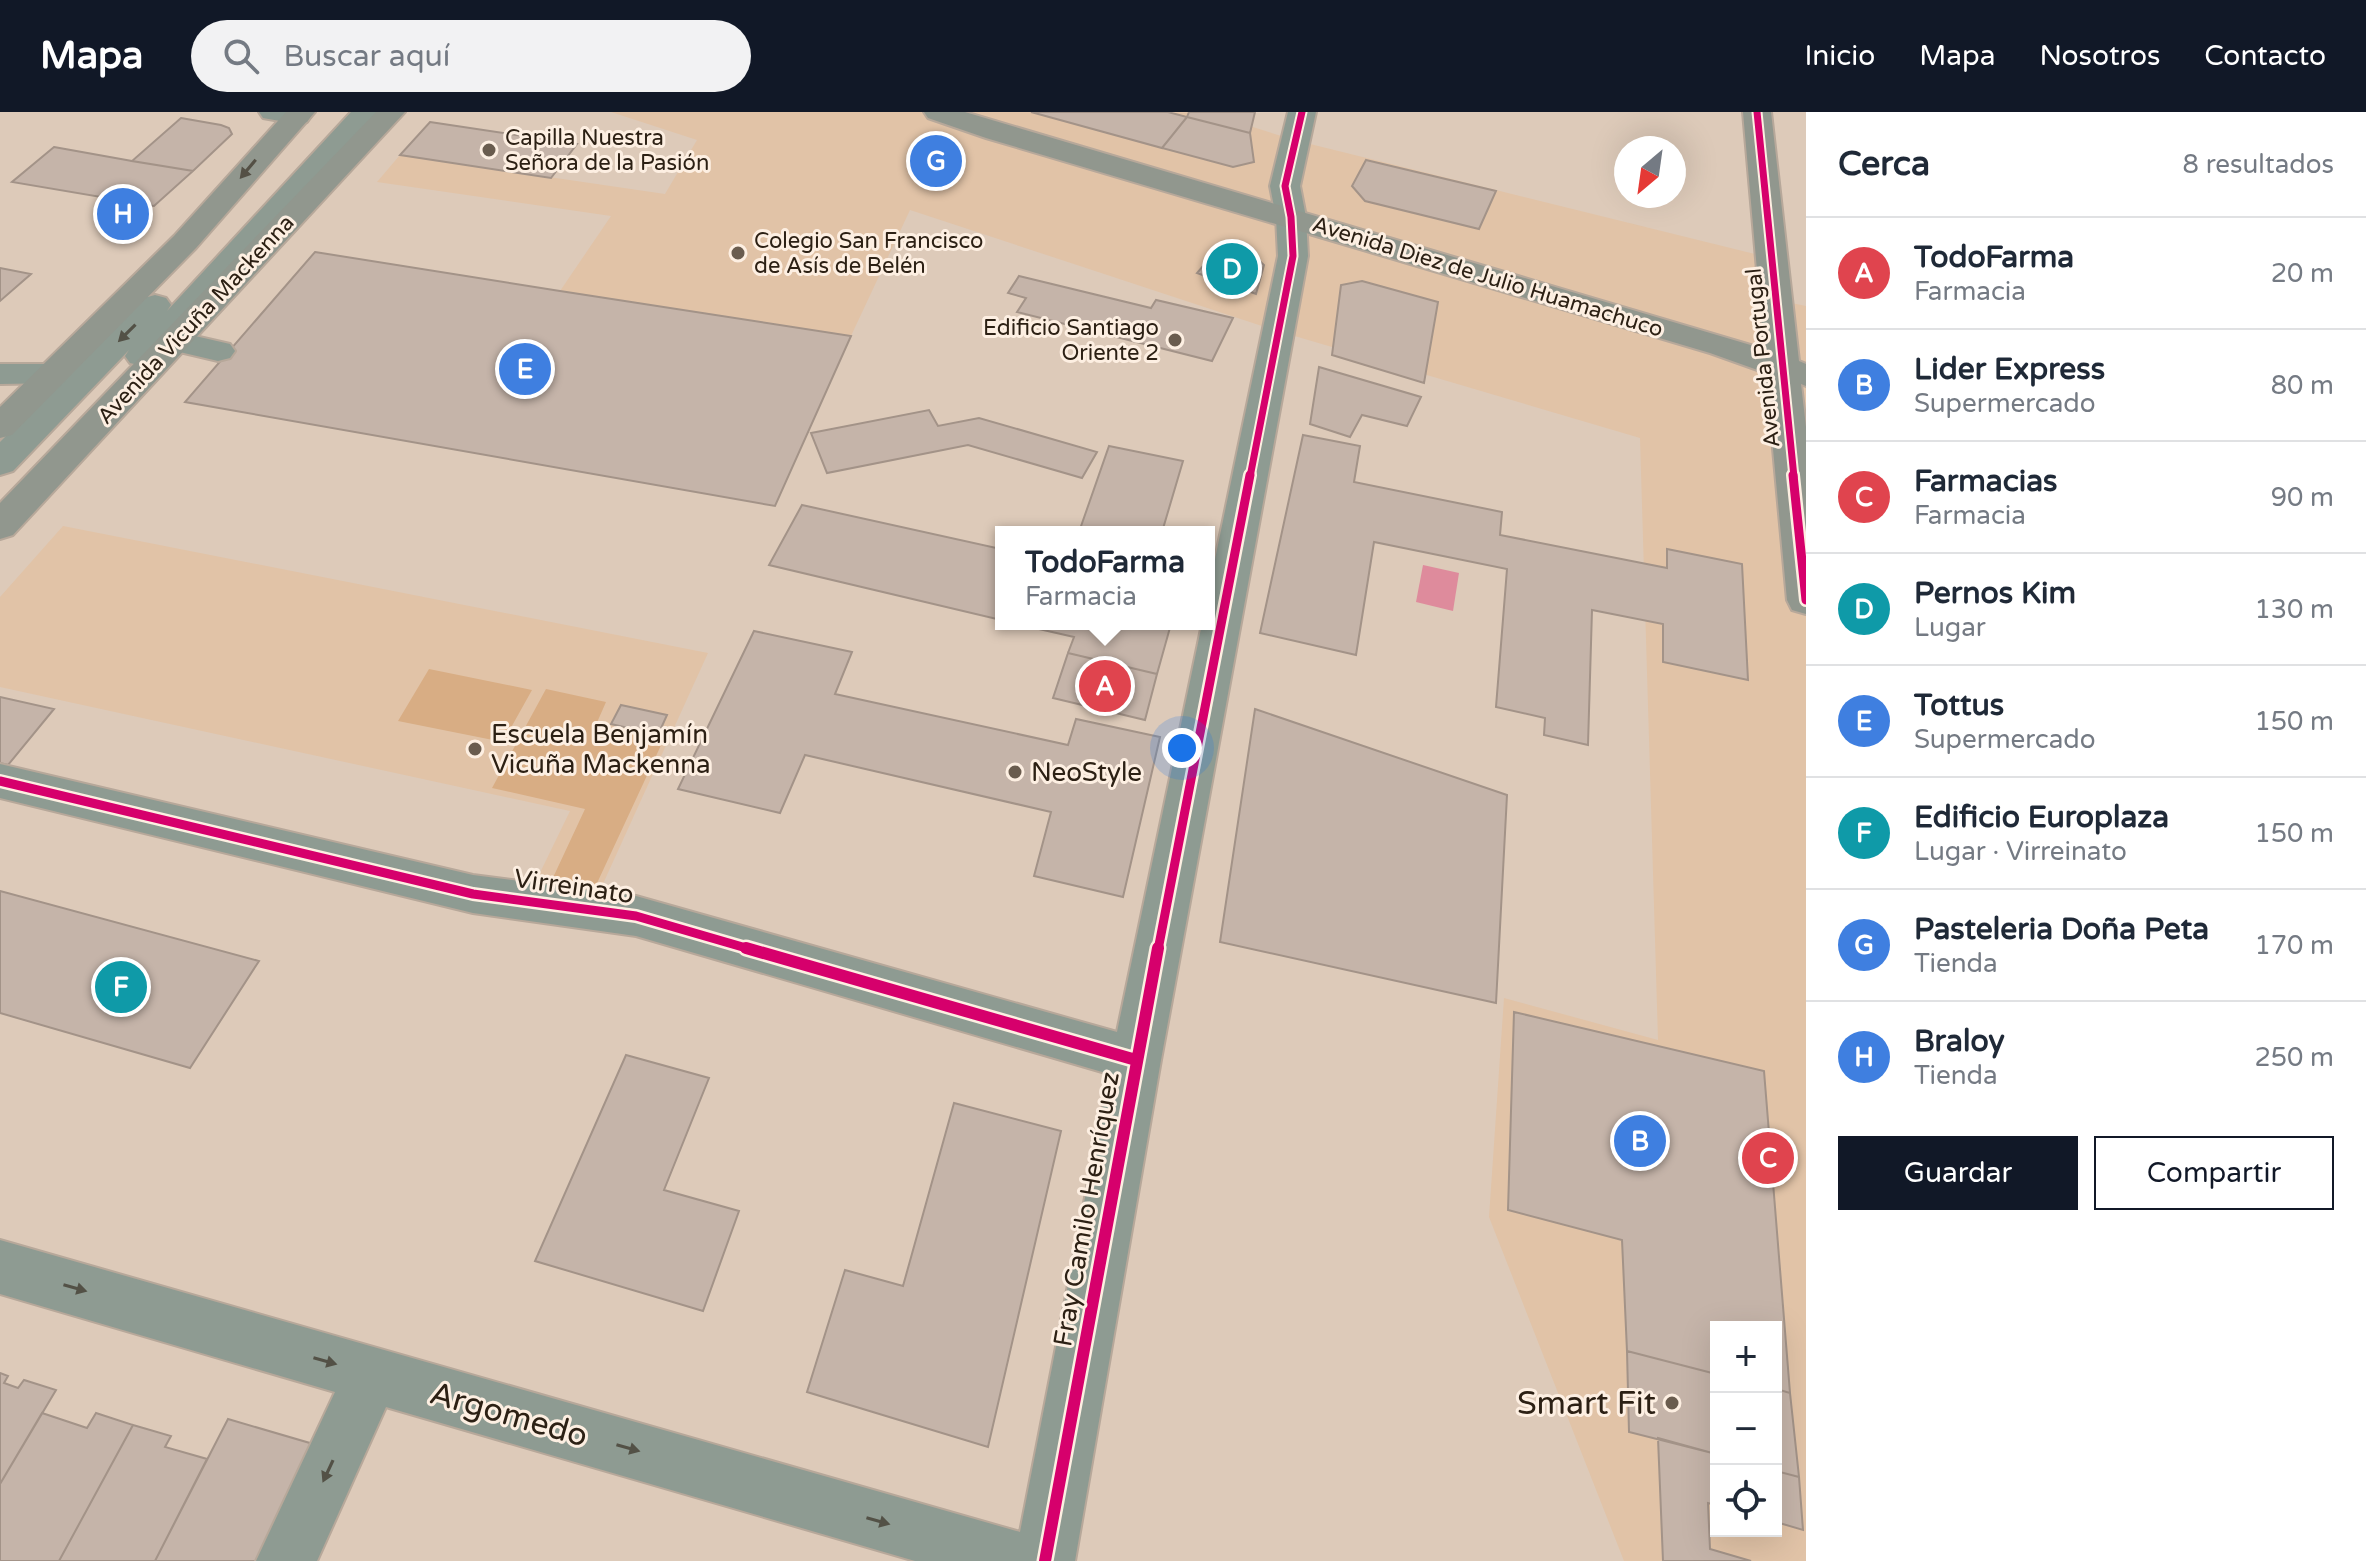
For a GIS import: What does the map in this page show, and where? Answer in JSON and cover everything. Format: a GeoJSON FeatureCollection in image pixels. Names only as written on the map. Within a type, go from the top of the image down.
{"type":"FeatureCollection","features":[{"type":"Feature","properties":{"kind":"main road","name":"Avenida Vicuña Mackenna"},"geometry":{"type":"LineString","coordinates":[[0,526],[391,112]]}},
{"type":"Feature","properties":{"kind":"main road","name":"Avenida Portugal"},"geometry":{"type":"LineString","coordinates":[[1757,112],[1795,372],[1806,600]]}},
{"type":"Feature","properties":{"kind":"main road"},"geometry":{"type":"LineString","coordinates":[[0,427],[185,242],[290,113]]}},
{"type":"Feature","properties":{"kind":"main road","name":"Avenida Diez de Julio Huamachuco"},"geometry":{"type":"LineString","coordinates":[[946,114],[1722,346],[1795,372]]}},
{"type":"Feature","properties":{"kind":"street"},"geometry":{"type":"LineString","coordinates":[[0,463],[348,112]]}},
{"type":"Feature","properties":{"kind":"street"},"geometry":{"type":"LineString","coordinates":[[0,505],[231,263],[366,112]]}},
{"type":"Feature","properties":{"kind":"street","name":"Fray Camilo Henríquez"},"geometry":{"type":"LineString","coordinates":[[1045,1561],[1136,1060],[1293,256],[1291,217],[1285,186],[1302,112]]}},
{"type":"Feature","properties":{"kind":"street"},"geometry":{"type":"LineString","coordinates":[[231,263],[310,198]]}},
{"type":"Feature","properties":{"kind":"street"},"geometry":{"type":"LineString","coordinates":[[174,341],[218,351]]}},
{"type":"Feature","properties":{"kind":"street"},"geometry":{"type":"LineString","coordinates":[[0,374],[53,374]]}},
{"type":"Feature","properties":{"kind":"street","name":"Virreinato"},"geometry":{"type":"LineString","coordinates":[[0,781],[473,894],[636,916],[1136,1060]]}},
{"type":"Feature","properties":{"kind":"street","name":"Argomedo"},"geometry":{"type":"LineString","coordinates":[[0,1267],[1018,1561]]}},
{"type":"Feature","properties":{"kind":"street"},"geometry":{"type":"LineString","coordinates":[[286,1561],[372,1374]]}},
{"type":"Feature","properties":{"kind":"shaded area"},"geometry":{"type":"Polygon","coordinates":[[[611,112],[1205,112],[1294,140],[1771,258],[1777,300],[1806,306],[1806,1561],[1624,1561],[1489,1217],[1504,998],[1658,1040],[1640,438],[1271,329],[910,210],[851,336],[560,291],[611,216],[377,182],[400,155],[665,194],[697,140],[611,112]]]}},
{"type":"Feature","properties":{"kind":"shaded area","name":"Escuela Benjamín Vicuña Mackenna"},"geometry":{"type":"Polygon","coordinates":[[[63,526],[708,653],[597,897],[535,883],[570,811],[0,687],[0,597],[63,526]]]}},
{"type":"Feature","properties":{"kind":"shaded area"},"geometry":{"type":"Polygon","coordinates":[[[1423,565],[1459,573],[1453,611],[1416,602],[1423,565]]]}},
{"type":"Feature","properties":{"kind":"shaded area"},"geometry":{"type":"Polygon","coordinates":[[[429,669],[532,690],[503,742],[398,721],[429,669]]]}},
{"type":"Feature","properties":{"kind":"shaded area"},"geometry":{"type":"Polygon","coordinates":[[[546,689],[606,702],[595,727],[663,741],[592,894],[550,884],[585,809],[492,788],[546,689]]]}},
{"type":"Feature","properties":{"kind":"building"},"geometry":{"type":"Polygon","coordinates":[[[1031,112],[1168,112],[1187,117],[1162,148],[1031,112]]]}},
{"type":"Feature","properties":{"kind":"building"},"geometry":{"type":"Polygon","coordinates":[[[1189,112],[1255,112],[1250,133],[1187,117],[1189,112]]]}},
{"type":"Feature","properties":{"kind":"building"},"geometry":{"type":"Polygon","coordinates":[[[1187,117],[1250,133],[1254,162],[1233,167],[1162,148],[1187,117]]]}},
{"type":"Feature","properties":{"kind":"building"},"geometry":{"type":"Polygon","coordinates":[[[181,118],[221,125],[229,128],[232,134],[193,171],[132,161],[181,118]]]}},
{"type":"Feature","properties":{"kind":"building","name":"Capilla Nuestra Señora de la Pasión"},"geometry":{"type":"Polygon","coordinates":[[[430,122],[577,144],[551,178],[400,155],[430,122]]]}},
{"type":"Feature","properties":{"kind":"building"},"geometry":{"type":"Polygon","coordinates":[[[54,147],[193,171],[154,206],[12,182],[54,147]]]}},
{"type":"Feature","properties":{"kind":"building"},"geometry":{"type":"Polygon","coordinates":[[[1366,160],[1496,191],[1479,229],[1365,201],[1352,186],[1366,160]]]}},
{"type":"Feature","properties":{"kind":"building"},"geometry":{"type":"Polygon","coordinates":[[[1222,244],[1253,255],[1264,265],[1256,294],[1197,273],[1222,244]]]}},
{"type":"Feature","properties":{"kind":"building"},"geometry":{"type":"Polygon","coordinates":[[[315,252],[851,336],[775,506],[185,402],[315,252]]]}},
{"type":"Feature","properties":{"kind":"building"},"geometry":{"type":"Polygon","coordinates":[[[0,268],[31,274],[0,301],[0,268]]]}},
{"type":"Feature","properties":{"kind":"building","name":"Edificio Santiago Oriente 2"},"geometry":{"type":"Polygon","coordinates":[[[1019,276],[1151,308],[1156,300],[1233,318],[1212,361],[1017,312],[1026,298],[1008,293],[1019,276]]]}},
{"type":"Feature","properties":{"kind":"building"},"geometry":{"type":"Polygon","coordinates":[[[1362,281],[1438,302],[1424,383],[1332,355],[1341,285],[1362,281]]]}},
{"type":"Feature","properties":{"kind":"building"},"geometry":{"type":"Polygon","coordinates":[[[1319,367],[1421,397],[1407,426],[1362,415],[1350,437],[1310,424],[1319,367]]]}},
{"type":"Feature","properties":{"kind":"building"},"geometry":{"type":"Polygon","coordinates":[[[929,410],[938,426],[979,418],[1097,452],[1082,478],[968,445],[827,473],[811,433],[929,410]]]}},
{"type":"Feature","properties":{"kind":"building"},"geometry":{"type":"Polygon","coordinates":[[[1303,435],[1360,446],[1354,482],[1502,512],[1500,535],[1667,568],[1667,549],[1742,564],[1748,680],[1663,662],[1663,624],[1592,610],[1588,745],[1544,735],[1545,718],[1496,707],[1507,569],[1374,542],[1356,655],[1260,633],[1303,435]]]}},
{"type":"Feature","properties":{"kind":"building"},"geometry":{"type":"Polygon","coordinates":[[[1109,446],[1183,461],[1164,526],[1081,526],[1109,446]]]}},
{"type":"Feature","properties":{"kind":"building"},"geometry":{"type":"Polygon","coordinates":[[[802,505],[995,548],[995,619],[769,565],[802,505]]]}},
{"type":"Feature","properties":{"kind":"building"},"geometry":{"type":"Polygon","coordinates":[[[1043,630],[1169,630],[1157,674],[1068,653],[1074,637],[1043,630]]]}},
{"type":"Feature","properties":{"kind":"building","name":"NeoStyle"},"geometry":{"type":"Polygon","coordinates":[[[754,631],[852,652],[835,694],[1068,745],[1076,719],[1160,737],[1123,897],[1034,876],[1051,812],[805,755],[780,813],[678,789],[754,631]]]}},
{"type":"Feature","properties":{"kind":"building"},"geometry":{"type":"Polygon","coordinates":[[[1068,653],[1157,674],[1145,720],[1053,698],[1068,653]]]}},
{"type":"Feature","properties":{"kind":"building"},"geometry":{"type":"Polygon","coordinates":[[[0,697],[54,709],[8,765],[0,763],[0,697]]]}},
{"type":"Feature","properties":{"kind":"building"},"geometry":{"type":"Polygon","coordinates":[[[621,705],[667,715],[658,735],[611,724],[621,705]]]}},
{"type":"Feature","properties":{"kind":"building"},"geometry":{"type":"Polygon","coordinates":[[[1255,709],[1507,795],[1496,1003],[1220,942],[1255,709]]]}},
{"type":"Feature","properties":{"kind":"building"},"geometry":{"type":"Polygon","coordinates":[[[0,891],[259,961],[190,1068],[0,1013],[0,891]]]}},
{"type":"Feature","properties":{"kind":"building"},"geometry":{"type":"Polygon","coordinates":[[[1514,1012],[1764,1071],[1790,1393],[1782,1391],[1782,1321],[1710,1321],[1710,1372],[1627,1351],[1622,1240],[1508,1210],[1514,1012]]]}},
{"type":"Feature","properties":{"kind":"building"},"geometry":{"type":"Polygon","coordinates":[[[626,1055],[709,1078],[664,1190],[739,1211],[703,1311],[535,1261],[626,1055]]]}},
{"type":"Feature","properties":{"kind":"building"},"geometry":{"type":"Polygon","coordinates":[[[954,1103],[1061,1131],[988,1447],[807,1392],[845,1270],[903,1286],[954,1103]]]}},
{"type":"Feature","properties":{"kind":"building","name":"Smart Fit"},"geometry":{"type":"Polygon","coordinates":[[[1627,1351],[1710,1372],[1710,1452],[1629,1432],[1627,1351]]]}},
{"type":"Feature","properties":{"kind":"building"},"geometry":{"type":"Polygon","coordinates":[[[0,1373],[8,1376],[4,1383],[18,1388],[24,1380],[56,1390],[0,1484],[0,1373]]]}},
{"type":"Feature","properties":{"kind":"building"},"geometry":{"type":"Polygon","coordinates":[[[1782,1391],[1790,1393],[1799,1477],[1782,1473],[1782,1391]]]}},
{"type":"Feature","properties":{"kind":"building"},"geometry":{"type":"Polygon","coordinates":[[[42,1413],[87,1428],[96,1413],[133,1425],[59,1561],[0,1561],[0,1484],[42,1413]]]}},
{"type":"Feature","properties":{"kind":"building"},"geometry":{"type":"Polygon","coordinates":[[[228,1419],[320,1446],[266,1561],[155,1561],[228,1419]]]}},
{"type":"Feature","properties":{"kind":"building"},"geometry":{"type":"Polygon","coordinates":[[[133,1425],[171,1436],[165,1447],[207,1459],[155,1561],[59,1561],[133,1425]]]}},
{"type":"Feature","properties":{"kind":"building"},"geometry":{"type":"Polygon","coordinates":[[[1658,1438],[1710,1452],[1710,1549],[1751,1561],[1663,1561],[1658,1438]]]}},
{"type":"Feature","properties":{"kind":"building"},"geometry":{"type":"Polygon","coordinates":[[[1782,1473],[1799,1477],[1803,1530],[1782,1524],[1782,1473]]]}},
{"type":"Feature","properties":{"kind":"cycle path"},"geometry":{"type":"LineString","coordinates":[[1045,1561],[1136,1060],[1293,256],[1291,217],[1285,186],[1302,112]]}},
{"type":"Feature","properties":{"kind":"cycle path"},"geometry":{"type":"LineString","coordinates":[[1757,112],[1806,600]]}},
{"type":"Feature","properties":{"kind":"cycle path"},"geometry":{"type":"LineString","coordinates":[[0,781],[473,894],[636,916],[1136,1060]]}},
{"type":"Feature","properties":{"kind":"place","name":"Capilla Nuestra Señora de la Pasión"},"geometry":{"type":"Point","coordinates":[489,150]}},
{"type":"Feature","properties":{"kind":"place","name":"Pasteleria Doña Peta"},"geometry":{"type":"Point","coordinates":[936,161]}},
{"type":"Feature","properties":{"kind":"place","name":"Braloy"},"geometry":{"type":"Point","coordinates":[123,214]}},
{"type":"Feature","properties":{"kind":"place","name":"Colegio San Francisco de Asís de Belén"},"geometry":{"type":"Point","coordinates":[738,253]}},
{"type":"Feature","properties":{"kind":"place","name":"Pernos Kim"},"geometry":{"type":"Point","coordinates":[1232,269]}},
{"type":"Feature","properties":{"kind":"place","name":"Edificio Santiago Oriente 2"},"geometry":{"type":"Point","coordinates":[1175,340]}},
{"type":"Feature","properties":{"kind":"place","name":"Tottus"},"geometry":{"type":"Point","coordinates":[525,369]}},
{"type":"Feature","properties":{"kind":"place","name":"TodoFarma"},"geometry":{"type":"Point","coordinates":[1105,686]}},
{"type":"Feature","properties":{"kind":"place","name":"Escuela Benjamín Vicuña Mackenna"},"geometry":{"type":"Point","coordinates":[475,749]}},
{"type":"Feature","properties":{"kind":"place","name":"NeoStyle"},"geometry":{"type":"Point","coordinates":[1015,772]}},
{"type":"Feature","properties":{"kind":"place","name":"Edificio Europlaza"},"geometry":{"type":"Point","coordinates":[121,987]}},
{"type":"Feature","properties":{"kind":"place","name":"Lider Express"},"geometry":{"type":"Point","coordinates":[1640,1141]}},
{"type":"Feature","properties":{"kind":"place","name":"Farmacias"},"geometry":{"type":"Point","coordinates":[1768,1158]}},
{"type":"Feature","properties":{"kind":"place","name":"Smart Fit"},"geometry":{"type":"Point","coordinates":[1672,1403]}}]}
